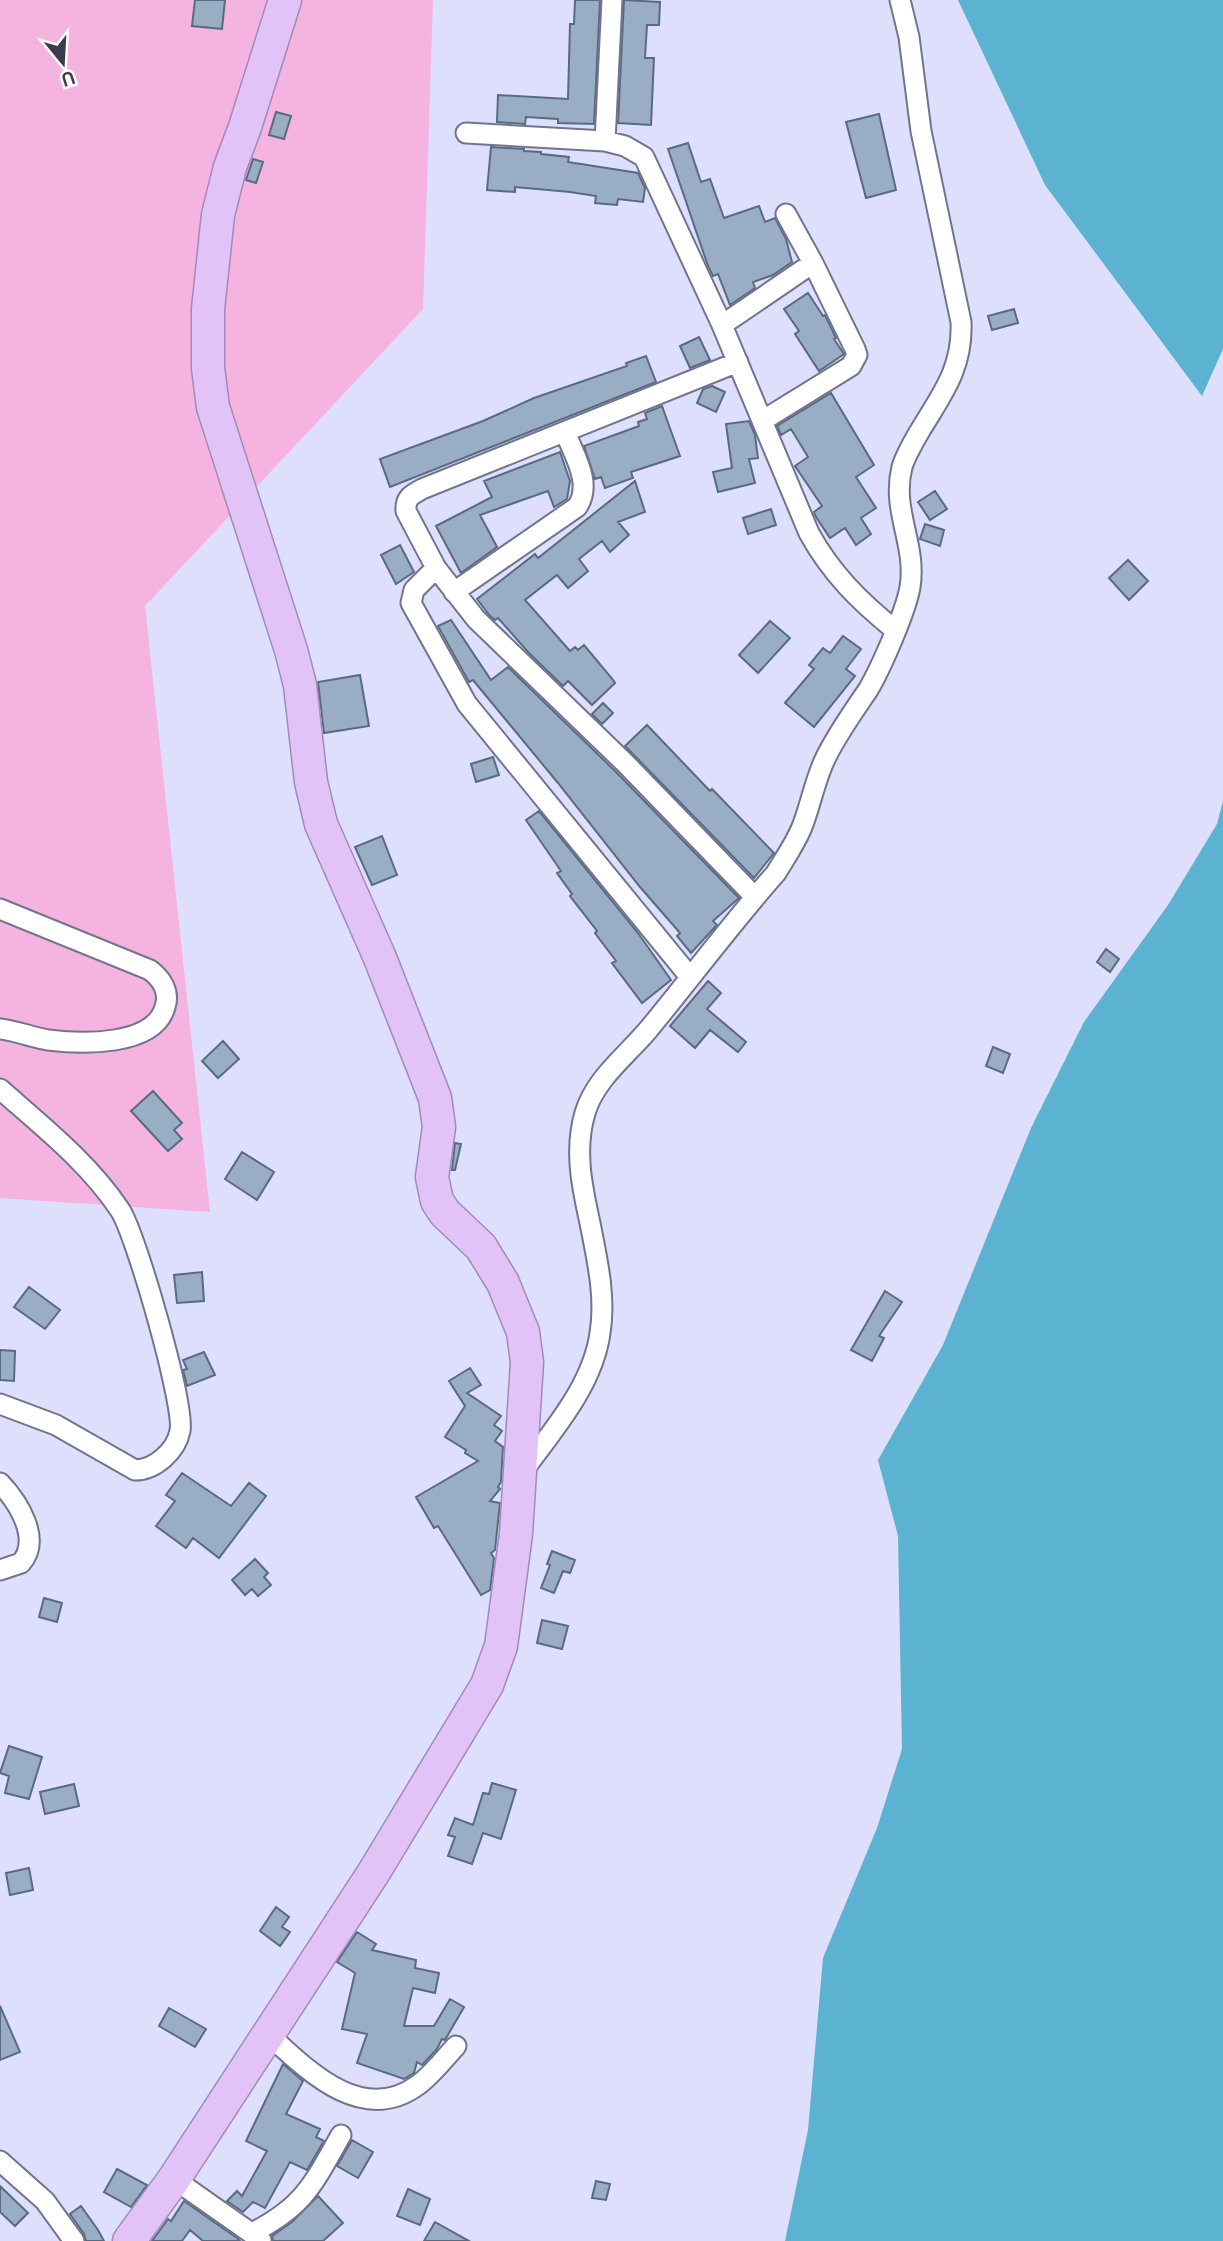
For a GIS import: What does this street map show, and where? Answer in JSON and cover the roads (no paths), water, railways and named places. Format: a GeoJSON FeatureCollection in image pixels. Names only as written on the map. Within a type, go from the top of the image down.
{"type":"FeatureCollection","features":[{"type":"Feature","properties":{"kind":"highway"},"geometry":{"type":"LineString","coordinates":[[129,2241],[174,2179],[381,1861],[487,1685],[501,1646],[516,1534],[527,1362],[523,1332],[493,1264],[470,1235],[445,1213],[433,1190],[433,1159],[439,1127],[435,1098],[385,969],[321,824],[311,782],[300,685],[213,407],[209,386],[208,309],[218,215],[230,167],[285,0]]}},
{"type":"Feature","properties":{"kind":"street"},"geometry":{"type":"LineString","coordinates":[[606,141],[612,0]]}},
{"type":"Feature","properties":{"kind":"street"},"geometry":{"type":"LineString","coordinates":[[520,1474],[585,1379],[600,1334],[602,1308],[598,1266],[582,1185],[579,1155],[580,1132],[593,1093],[776,873],[802,827],[824,760],[869,688],[907,598],[912,571],[911,553],[899,508],[903,464],[952,377],[962,341],[961,322],[923,142],[909,37],[900,0]]}},
{"type":"Feature","properties":{"kind":"street"},"geometry":{"type":"LineString","coordinates":[[466,133],[606,141],[637,152],[649,166],[722,325],[808,533],[822,558],[861,603],[895,630]]}},
{"type":"Feature","properties":{"kind":"street"},"geometry":{"type":"LineString","coordinates":[[762,421],[855,362],[855,349],[786,214]]}},
{"type":"Feature","properties":{"kind":"street"},"geometry":{"type":"LineString","coordinates":[[722,325],[813,263]]}},
{"type":"Feature","properties":{"kind":"street"},"geometry":{"type":"LineString","coordinates":[[738,362],[411,495],[406,503],[406,511],[436,568],[493,636],[624,762],[755,897]]}},
{"type":"Feature","properties":{"kind":"street"},"geometry":{"type":"LineString","coordinates":[[454,592],[577,507],[583,499],[581,474],[565,432]]}},
{"type":"Feature","properties":{"kind":"street"},"geometry":{"type":"LineString","coordinates":[[436,568],[414,590],[411,603],[456,688],[690,977]]}},
{"type":"Feature","properties":{"kind":"street"},"geometry":{"type":"LineString","coordinates":[[0,909],[150,970],[159,976],[166,994],[166,1004],[155,1025],[127,1038],[86,1042],[49,1040],[0,1029]]}},
{"type":"Feature","properties":{"kind":"street"},"geometry":{"type":"LineString","coordinates":[[0,1089],[62,1144],[106,1191],[123,1215],[137,1252],[177,1397],[180,1429],[178,1438],[160,1460],[144,1470],[135,1470],[56,1425],[0,1404]]}},
{"type":"Feature","properties":{"kind":"street"},"geometry":{"type":"LineString","coordinates":[[0,1483],[18,1503],[24,1518],[29,1548],[21,1563],[0,1570]]}},
{"type":"Feature","properties":{"kind":"street"},"geometry":{"type":"LineString","coordinates":[[268,2034],[303,2066],[332,2087],[350,2095],[374,2099],[395,2097],[418,2085],[456,2046]]}},
{"type":"Feature","properties":{"kind":"street"},"geometry":{"type":"LineString","coordinates":[[174,2179],[257,2237],[302,2199],[341,2135]]}},
{"type":"Feature","properties":{"kind":"street"},"geometry":{"type":"LineString","coordinates":[[0,2161],[39,2195],[74,2241]]}},
{"type":"Feature","properties":{"kind":"water"},"geometry":{"type":"Polygon","coordinates":[[[958,0],[1223,0],[1223,349],[1202,396],[1045,185],[958,0]]]}},
{"type":"Feature","properties":{"kind":"water"},"geometry":{"type":"Polygon","coordinates":[[[1223,801],[1223,2241],[785,2241],[808,2130],[823,1958],[877,1828],[902,1749],[898,1536],[878,1460],[943,1345],[1031,1128],[1084,1022],[1168,905],[1217,824],[1223,801]]]}}]}
